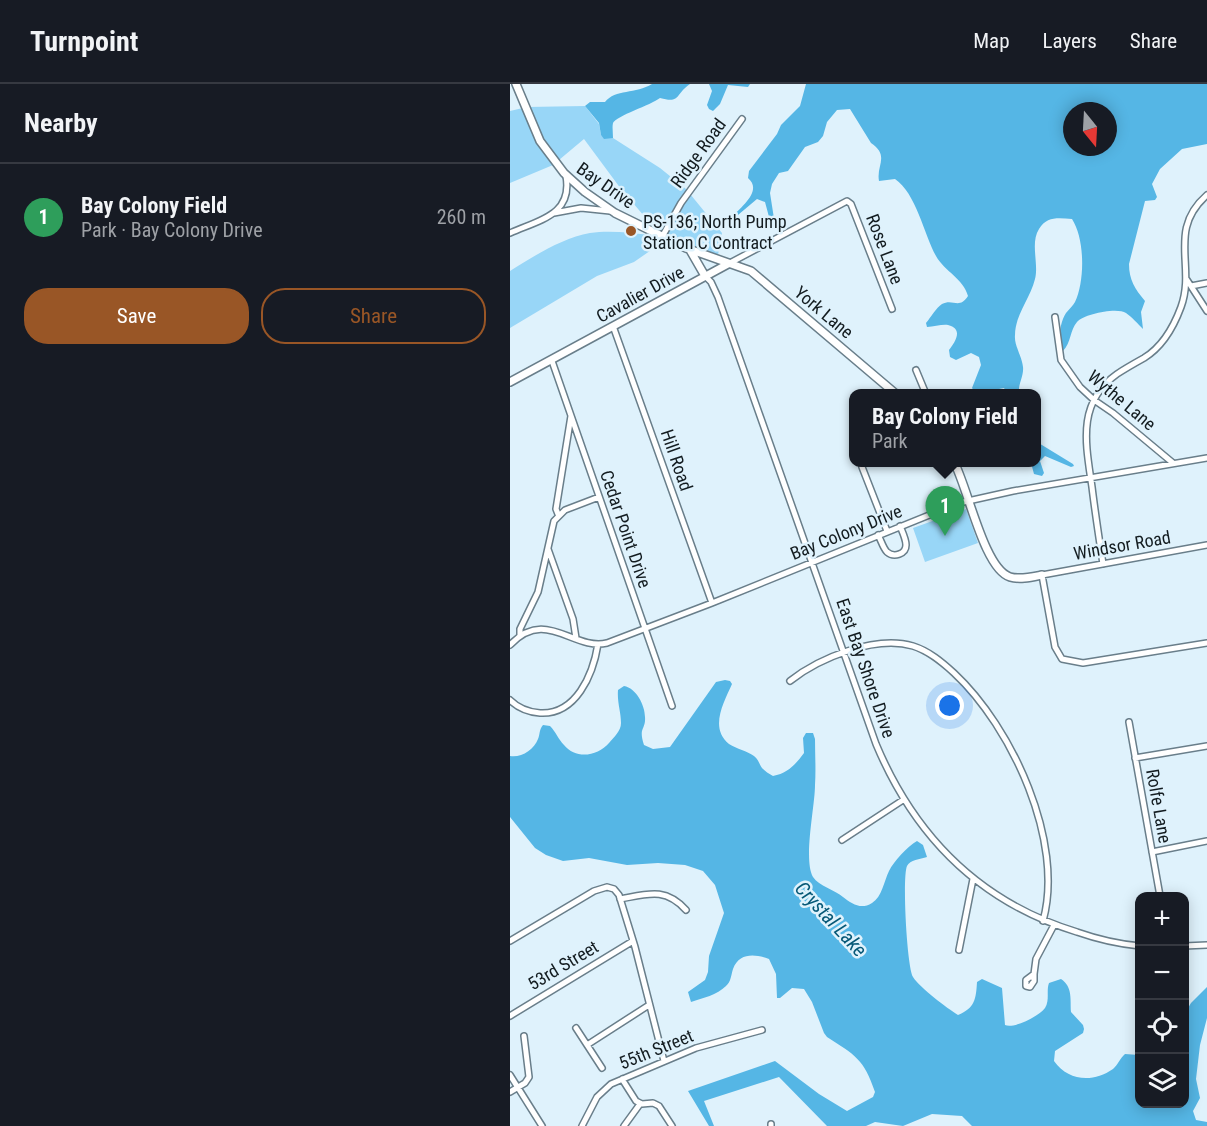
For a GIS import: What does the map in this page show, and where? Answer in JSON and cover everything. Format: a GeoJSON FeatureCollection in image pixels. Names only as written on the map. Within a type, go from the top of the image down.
{"type":"FeatureCollection","features":[{"type":"Feature","properties":{"kind":"street","name":"Bay Drive"},"geometry":{"type":"LineString","coordinates":[[516,84],[540,141],[566,176],[615,213],[690,250],[728,264]]}},
{"type":"Feature","properties":{"kind":"street","name":"Ridge Road"},"geometry":{"type":"LineString","coordinates":[[662,237],[681,203],[742,119]]}},
{"type":"Feature","properties":{"kind":"street"},"geometry":{"type":"LineString","coordinates":[[554,213],[561,207],[566,197],[568,188],[566,176]]}},
{"type":"Feature","properties":{"kind":"street"},"geometry":{"type":"LineString","coordinates":[[1103,564],[1085,434],[1089,412],[1094,400],[1114,376],[1148,355],[1165,337],[1176,318],[1183,302],[1186,278],[1184,243],[1186,227],[1193,212],[1207,195]]}},
{"type":"Feature","properties":{"kind":"street","name":"Cavalier Drive"},"geometry":{"type":"LineString","coordinates":[[510,382],[830,208],[849,201]]}},
{"type":"Feature","properties":{"kind":"street","name":"Rose Lane"},"geometry":{"type":"LineString","coordinates":[[849,201],[892,309]]}},
{"type":"Feature","properties":{"kind":"street"},"geometry":{"type":"LineString","coordinates":[[510,233],[554,213],[580,208],[615,213]]}},
{"type":"Feature","properties":{"kind":"street"},"geometry":{"type":"LineString","coordinates":[[690,250],[705,276]]}},
{"type":"Feature","properties":{"kind":"street","name":"York Lane"},"geometry":{"type":"LineString","coordinates":[[728,264],[755,274],[891,389]]}},
{"type":"Feature","properties":{"kind":"street","name":"East Bay Shore Drive"},"geometry":{"type":"LineString","coordinates":[[705,276],[714,285],[876,744],[903,800],[940,848],[974,879],[1006,902],[1054,925],[1107,941],[1135,945]]}},
{"type":"Feature","properties":{"kind":"street"},"geometry":{"type":"LineString","coordinates":[[1186,278],[1207,311]]}},
{"type":"Feature","properties":{"kind":"street"},"geometry":{"type":"LineString","coordinates":[[1191,286],[1207,283]]}},
{"type":"Feature","properties":{"kind":"street","name":"Wythe Lane"},"geometry":{"type":"LineString","coordinates":[[1055,317],[1061,360],[1080,387],[1173,464]]}},
{"type":"Feature","properties":{"kind":"street","name":"Hill Road"},"geometry":{"type":"LineString","coordinates":[[613,326],[712,603]]}},
{"type":"Feature","properties":{"kind":"street","name":"Cedar Point Drive"},"geometry":{"type":"LineString","coordinates":[[552,361],[672,706]]}},
{"type":"Feature","properties":{"kind":"street"},"geometry":{"type":"LineString","coordinates":[[916,370],[924,389]]}},
{"type":"Feature","properties":{"kind":"street"},"geometry":{"type":"LineString","coordinates":[[558,514],[556,508],[559,485],[571,416]]}},
{"type":"Feature","properties":{"kind":"street","name":"Bay Colony Drive"},"geometry":{"type":"LineString","coordinates":[[598,644],[712,603],[969,500],[1207,458]]}},
{"type":"Feature","properties":{"kind":"street"},"geometry":{"type":"LineString","coordinates":[[862,467],[887,531]]}},
{"type":"Feature","properties":{"kind":"street"},"geometry":{"type":"LineString","coordinates":[[956,467],[985,544],[998,569],[1005,575],[1015,578],[1042,575],[1055,647],[1058,655],[1064,660],[1076,663],[1119,659],[1207,643]]}},
{"type":"Feature","properties":{"kind":"street"},"geometry":{"type":"LineString","coordinates":[[520,636],[520,629],[537,593],[552,525],[558,514],[599,497]]}},
{"type":"Feature","properties":{"kind":"street"},"geometry":{"type":"LineString","coordinates":[[878,535],[887,552],[893,555],[900,554],[905,550],[906,543],[900,526]]}},
{"type":"Feature","properties":{"kind":"street","name":"Windsor Road"},"geometry":{"type":"LineString","coordinates":[[1042,575],[1207,545]]}},
{"type":"Feature","properties":{"kind":"street"},"geometry":{"type":"LineString","coordinates":[[547,547],[573,619],[576,638]]}},
{"type":"Feature","properties":{"kind":"street"},"geometry":{"type":"LineString","coordinates":[[510,645],[520,636],[533,631],[548,630],[562,632],[586,643],[598,644],[594,662],[584,685],[573,702],[567,706],[553,712],[540,713],[519,707],[510,700]]}},
{"type":"Feature","properties":{"kind":"street"},"geometry":{"type":"LineString","coordinates":[[790,681],[809,667],[844,653],[883,643],[902,643],[919,648],[938,659],[960,679],[993,720],[1020,768],[1038,816],[1048,888],[1047,908],[1043,921]]}},
{"type":"Feature","properties":{"kind":"street","name":"Rolfe Lane"},"geometry":{"type":"LineString","coordinates":[[1129,722],[1159,892]]}},
{"type":"Feature","properties":{"kind":"street"},"geometry":{"type":"LineString","coordinates":[[1135,758],[1207,746]]}},
{"type":"Feature","properties":{"kind":"street"},"geometry":{"type":"LineString","coordinates":[[842,840],[903,800]]}},
{"type":"Feature","properties":{"kind":"street"},"geometry":{"type":"LineString","coordinates":[[1152,852],[1207,841]]}},
{"type":"Feature","properties":{"kind":"street"},"geometry":{"type":"LineString","coordinates":[[959,950],[974,879]]}},
{"type":"Feature","properties":{"kind":"street"},"geometry":{"type":"LineString","coordinates":[[510,940],[594,891],[604,887],[617,892],[633,941],[664,1061]]}},
{"type":"Feature","properties":{"kind":"street"},"geometry":{"type":"LineString","coordinates":[[620,899],[666,895],[675,899],[686,910]]}},
{"type":"Feature","properties":{"kind":"street"},"geometry":{"type":"LineString","coordinates":[[1034,974],[1036,959],[1054,925]]}},
{"type":"Feature","properties":{"kind":"street","name":"53rd Street"},"geometry":{"type":"LineString","coordinates":[[510,1016],[633,941]]}},
{"type":"Feature","properties":{"kind":"street"},"geometry":{"type":"LineString","coordinates":[[1189,946],[1207,945]]}},
{"type":"Feature","properties":{"kind":"street"},"geometry":{"type":"LineString","coordinates":[[587,1045],[649,1005]]}},
{"type":"Feature","properties":{"kind":"street"},"geometry":{"type":"LineString","coordinates":[[576,1028],[602,1068]]}},
{"type":"Feature","properties":{"kind":"street","name":"55th Street"},"geometry":{"type":"LineString","coordinates":[[582,1126],[602,1092],[611,1084],[696,1048],[762,1030]]}},
{"type":"Feature","properties":{"kind":"street"},"geometry":{"type":"LineString","coordinates":[[510,1092],[525,1083],[529,1077],[524,1036]]}},
{"type":"Feature","properties":{"kind":"street"},"geometry":{"type":"LineString","coordinates":[[510,1075],[542,1126]]}},
{"type":"Feature","properties":{"kind":"street"},"geometry":{"type":"LineString","coordinates":[[622,1080],[640,1104]]}},
{"type":"Feature","properties":{"kind":"street"},"geometry":{"type":"LineString","coordinates":[[624,1126],[640,1104]]}},
{"type":"Feature","properties":{"kind":"street"},"geometry":{"type":"LineString","coordinates":[[640,1104],[656,1104],[672,1126]]}},
{"type":"Feature","properties":{"kind":"shaded area"},"geometry":{"type":"Polygon","coordinates":[[[585,106],[599,124],[601,135],[613,138],[660,168],[686,189],[722,233],[718,255],[704,253],[670,237],[634,262],[597,276],[510,328],[510,271],[548,248],[580,235],[620,232],[651,235],[656,230],[621,189],[584,139],[553,165],[510,183],[510,111],[527,107],[585,106]]]}},
{"type":"Feature","properties":{"kind":"shaded area"},"geometry":{"type":"Polygon","coordinates":[[[966,509],[978,543],[925,562],[913,528],[966,509]]]}},
{"type":"Feature","properties":{"kind":"water"},"geometry":{"type":"Polygon","coordinates":[[[652,84],[690,84],[675,99],[660,98],[616,120],[613,123],[613,138],[604,139],[599,123],[585,106],[590,102],[605,102],[614,95],[652,84]]]}},
{"type":"Feature","properties":{"kind":"water"},"geometry":{"type":"Polygon","coordinates":[[[709,84],[750,84],[748,87],[728,85],[720,104],[713,111],[707,105],[712,91],[709,84]]]}},
{"type":"Feature","properties":{"kind":"water"},"geometry":{"type":"Polygon","coordinates":[[[806,84],[1207,84],[1207,144],[1182,149],[1160,169],[1152,184],[1157,197],[1155,200],[1145,201],[1129,264],[1133,284],[1145,301],[1141,312],[1143,329],[1122,311],[1093,314],[1077,322],[1066,348],[1063,351],[1060,349],[1059,336],[1062,321],[1075,302],[1078,293],[1082,260],[1079,237],[1072,219],[1049,220],[1042,225],[1036,235],[1035,279],[1016,328],[1016,343],[1023,367],[1019,389],[973,389],[981,365],[979,357],[971,353],[956,360],[950,357],[949,350],[957,336],[956,329],[948,325],[927,327],[926,323],[942,304],[959,303],[965,300],[968,296],[966,290],[936,256],[914,204],[902,185],[895,179],[879,181],[880,152],[871,143],[850,109],[837,110],[827,122],[823,136],[818,142],[805,147],[788,171],[779,173],[772,184],[770,193],[775,225],[772,228],[765,202],[757,199],[732,220],[752,193],[752,183],[748,178],[749,171],[777,134],[781,125],[800,106],[806,84]]]}},
{"type":"Feature","properties":{"kind":"water"},"geometry":{"type":"Polygon","coordinates":[[[1041,444],[1074,466],[1071,467],[1045,456],[1041,460],[1041,444]]]}},
{"type":"Feature","properties":{"kind":"water"},"geometry":{"type":"Polygon","coordinates":[[[1041,464],[1044,473],[1042,476],[1034,474],[1032,467],[1041,467],[1041,464]]]}},
{"type":"Feature","properties":{"kind":"water","name":"Crystal Lake"},"geometry":{"type":"Polygon","coordinates":[[[725,680],[732,684],[720,715],[719,723],[723,738],[729,744],[754,756],[762,768],[773,776],[787,771],[794,765],[804,753],[803,738],[806,733],[813,733],[815,739],[815,795],[809,858],[810,869],[816,880],[853,904],[868,905],[878,897],[889,871],[901,854],[917,841],[923,845],[927,857],[910,862],[906,874],[906,922],[911,970],[913,977],[921,987],[958,1015],[971,1006],[975,998],[977,982],[982,979],[1002,988],[1005,1025],[1020,1023],[1032,1018],[1045,1008],[1049,983],[1061,979],[1069,990],[1071,1012],[1084,1029],[1083,1033],[1055,1051],[1054,1061],[1060,1068],[1074,1076],[1089,1078],[1113,1069],[1125,1054],[1135,1055],[1135,1108],[1189,1108],[1189,1006],[1207,987],[1207,1018],[1200,1045],[1196,1079],[1200,1098],[1193,1111],[1196,1120],[1207,1122],[1207,1126],[972,1126],[962,1116],[932,1114],[903,1126],[875,1122],[866,1126],[827,1126],[779,1077],[704,1101],[714,1126],[709,1126],[688,1091],[775,1061],[819,1094],[847,1111],[873,1097],[875,1092],[867,1072],[857,1059],[824,1033],[812,1002],[804,989],[792,988],[777,998],[776,974],[769,959],[753,955],[744,957],[736,963],[729,982],[722,989],[710,996],[691,1002],[688,992],[705,980],[709,956],[724,913],[715,885],[703,871],[685,865],[658,863],[627,865],[589,858],[563,861],[546,855],[535,848],[510,817],[510,756],[518,756],[530,750],[536,743],[543,725],[550,726],[564,745],[575,753],[587,755],[599,751],[620,729],[618,690],[624,686],[636,694],[645,712],[642,732],[644,745],[653,749],[670,747],[716,682],[725,680]]]}},
{"type":"Feature","properties":{"kind":"place","name":"PS-136; North Pump Station C Contract"},"geometry":{"type":"Point","coordinates":[631,231]}},
{"type":"Feature","properties":{"kind":"place","name":"Bay Colony Field"},"geometry":{"type":"Point","coordinates":[945,536]}}]}
